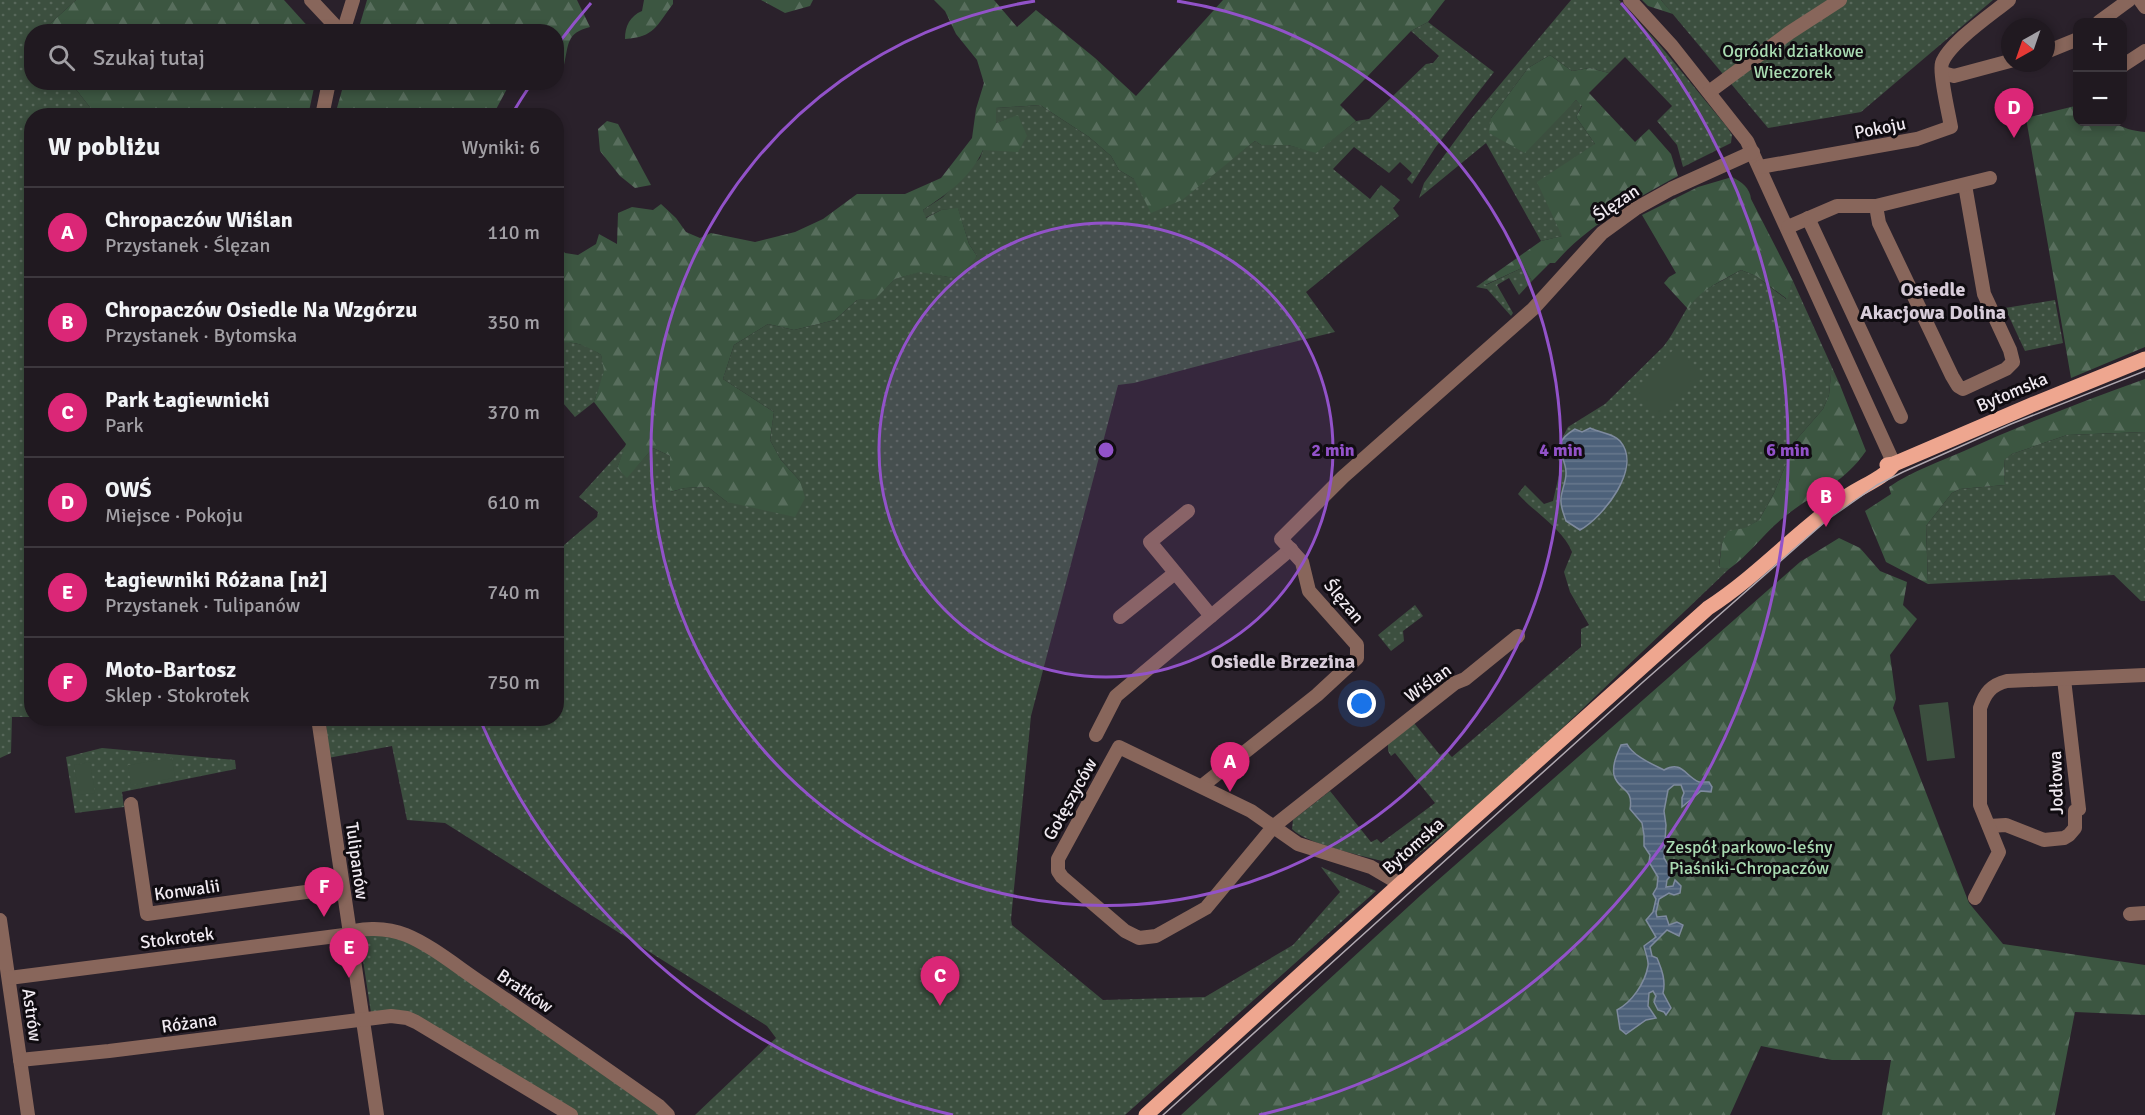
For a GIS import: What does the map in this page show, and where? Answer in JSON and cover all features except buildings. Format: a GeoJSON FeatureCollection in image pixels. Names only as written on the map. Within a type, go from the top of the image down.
{"type":"FeatureCollection","features":[{"type":"Feature","properties":{"kind":"main road","name":"Bytomska"},"geometry":{"type":"LineString","coordinates":[[1150,1112],[1708,608],[1724,588],[1798,523],[1880,466],[1894,464],[2145,359]]}},
{"type":"Feature","properties":{"kind":"street"},"geometry":{"type":"LineString","coordinates":[[311,0],[334,24]]}},
{"type":"Feature","properties":{"kind":"street"},"geometry":{"type":"LineString","coordinates":[[345,24],[354,0]]}},
{"type":"Feature","properties":{"kind":"street"},"geometry":{"type":"LineString","coordinates":[[1630,0],[1672,46],[1744,136],[1788,227],[1894,464]]}},
{"type":"Feature","properties":{"kind":"street"},"geometry":{"type":"LineString","coordinates":[[1709,92],[1840,0]]}},
{"type":"Feature","properties":{"kind":"street","name":"Pokoju"},"geometry":{"type":"LineString","coordinates":[[1760,167],[1917,139],[1951,127],[1942,84],[1941,64],[1956,43],[2009,0]]}},
{"type":"Feature","properties":{"kind":"street"},"geometry":{"type":"LineString","coordinates":[[2104,18],[2129,0]]}},
{"type":"Feature","properties":{"kind":"street"},"geometry":{"type":"LineString","coordinates":[[2140,0],[2145,8]]}},
{"type":"Feature","properties":{"kind":"street"},"geometry":{"type":"LineString","coordinates":[[2055,48],[2073,41]]}},
{"type":"Feature","properties":{"kind":"street"},"geometry":{"type":"LineString","coordinates":[[2127,63],[2145,51]]}},
{"type":"Feature","properties":{"kind":"street"},"geometry":{"type":"LineString","coordinates":[[1943,74],[1954,76],[2001,63]]}},
{"type":"Feature","properties":{"kind":"street"},"geometry":{"type":"LineString","coordinates":[[324,108],[327,90]]}},
{"type":"Feature","properties":{"kind":"street","name":"Ślęzan"},"geometry":{"type":"LineString","coordinates":[[1202,786],[1317,695],[1357,658],[1358,645],[1309,591],[1302,562],[1281,539],[1321,498],[1533,309],[1602,233],[1635,209],[1671,189],[1753,152]]}},
{"type":"Feature","properties":{"kind":"street"},"geometry":{"type":"LineString","coordinates":[[1788,227],[1837,206],[1876,206],[1990,178]]}},
{"type":"Feature","properties":{"kind":"street"},"geometry":{"type":"LineString","coordinates":[[1876,206],[1879,223],[1905,279],[1952,376],[1958,386],[1963,389],[2006,369],[2013,362],[2010,350],[1984,294],[1965,185]]}},
{"type":"Feature","properties":{"kind":"street"},"geometry":{"type":"LineString","coordinates":[[1808,218],[1901,417]]}},
{"type":"Feature","properties":{"kind":"street"},"geometry":{"type":"LineString","coordinates":[[1861,390],[1883,379]]}},
{"type":"Feature","properties":{"kind":"street"},"geometry":{"type":"LineString","coordinates":[[1188,511],[1150,542],[1210,616]]}},
{"type":"Feature","properties":{"kind":"street"},"geometry":{"type":"LineString","coordinates":[[1096,735],[1116,696],[1290,549]]}},
{"type":"Feature","properties":{"kind":"street"},"geometry":{"type":"LineString","coordinates":[[1120,617],[1175,573]]}},
{"type":"Feature","properties":{"kind":"street","name":"Wiślan"},"geometry":{"type":"LineString","coordinates":[[1274,826],[1518,636]]}},
{"type":"Feature","properties":{"kind":"street"},"geometry":{"type":"LineString","coordinates":[[1975,898],[1998,852],[1980,805],[1980,708],[1985,694],[1999,683],[2007,681],[2144,678]]}},
{"type":"Feature","properties":{"kind":"street","name":"Jodłowa"},"geometry":{"type":"LineString","coordinates":[[1989,826],[2006,825],[2044,840],[2064,838],[2069,836],[2075,828],[2074,811],[2079,809],[2064,679]]}},
{"type":"Feature","properties":{"kind":"street","name":"Tulipanów"},"geometry":{"type":"LineString","coordinates":[[319,726],[377,1115]]}},
{"type":"Feature","properties":{"kind":"street","name":"Gołęszyców"},"geometry":{"type":"LineString","coordinates":[[1202,786],[1119,747],[1059,854],[1057,865],[1062,877],[1132,935],[1148,939],[1206,908],[1274,826]]}},
{"type":"Feature","properties":{"kind":"street"},"geometry":{"type":"LineString","coordinates":[[1202,786],[1251,811],[1298,844],[1371,867],[1400,884]]}},
{"type":"Feature","properties":{"kind":"street","name":"Konwalii"},"geometry":{"type":"LineString","coordinates":[[131,804],[147,914],[342,886]]}},
{"type":"Feature","properties":{"kind":"street"},"geometry":{"type":"LineString","coordinates":[[2130,914],[2145,913]]}},
{"type":"Feature","properties":{"kind":"street","name":"Astrów"},"geometry":{"type":"LineString","coordinates":[[0,920],[27,1115]]}},
{"type":"Feature","properties":{"kind":"street","name":"Bratków"},"geometry":{"type":"LineString","coordinates":[[349,932],[354,929],[387,930],[408,936],[510,1002],[659,1106],[668,1115]]}},
{"type":"Feature","properties":{"kind":"street","name":"Stokrotek"},"geometry":{"type":"LineString","coordinates":[[9,978],[333,936],[349,932]]}},
{"type":"Feature","properties":{"kind":"street"},"geometry":{"type":"LineString","coordinates":[[362,1019],[390,1016],[408,1018],[571,1115]]}},
{"type":"Feature","properties":{"kind":"street","name":"Różana"},"geometry":{"type":"LineString","coordinates":[[20,1060],[362,1019]]}},
{"type":"Feature","properties":{"kind":"green space"},"geometry":{"type":"Polygon","coordinates":[[[0,0],[76,0],[50,24],[24,24],[24,90],[76,90],[91,108],[24,108],[24,717],[12,717],[11,753],[0,758],[0,0]]]}},
{"type":"Feature","properties":{"kind":"green space"},"geometry":{"type":"Polygon","coordinates":[[[76,0],[284,0],[306,24],[50,24],[76,0]]]}},
{"type":"Feature","properties":{"kind":"green space"},"geometry":{"type":"Polygon","coordinates":[[[367,0],[577,0],[590,27],[582,29],[570,40],[564,65],[564,24],[360,24],[367,0]]]}},
{"type":"Feature","properties":{"kind":"green space"},"geometry":{"type":"Polygon","coordinates":[[[644,0],[673,0],[673,4],[649,33],[625,39],[629,22],[642,11],[644,0]]]}},
{"type":"Feature","properties":{"kind":"green space"},"geometry":{"type":"Polygon","coordinates":[[[761,0],[813,0],[810,6],[785,13],[761,0]]]}},
{"type":"Feature","properties":{"kind":"green space"},"geometry":{"type":"Polygon","coordinates":[[[934,0],[994,0],[1017,27],[1036,10],[1095,58],[1136,96],[1223,0],[1445,0],[1428,22],[1411,31],[1340,105],[1356,121],[1316,153],[1288,145],[1261,145],[1255,141],[1182,200],[1151,213],[1134,179],[1119,170],[1111,156],[1089,137],[1040,105],[996,108],[996,123],[1018,115],[1027,136],[1018,152],[983,150],[965,177],[923,210],[926,218],[941,210],[958,208],[969,244],[977,256],[960,276],[948,277],[920,272],[895,279],[875,299],[857,300],[835,320],[794,330],[768,324],[734,345],[723,379],[774,412],[770,440],[781,460],[800,481],[805,498],[795,517],[727,502],[708,487],[685,488],[670,492],[670,456],[653,448],[627,478],[617,468],[626,444],[594,402],[604,371],[601,355],[580,344],[564,342],[564,252],[578,255],[596,244],[599,234],[617,244],[618,213],[632,207],[653,210],[661,204],[676,218],[686,232],[700,238],[711,233],[755,242],[795,232],[823,219],[857,194],[905,194],[941,178],[972,138],[976,109],[984,83],[977,60],[956,34],[945,11],[934,0]]]}},
{"type":"Feature","properties":{"kind":"green space"},"geometry":{"type":"Polygon","coordinates":[[[1571,0],[1619,0],[1658,43],[1727,127],[1732,135],[1731,143],[1683,167],[1677,145],[1657,121],[1672,106],[1625,57],[1609,73],[1590,68],[1572,71],[1550,55],[1528,68],[1491,118],[1565,110],[1576,100],[1582,105],[1576,117],[1595,144],[1563,236],[1541,241],[1486,143],[1419,198],[1424,183],[1471,119],[1571,0]]]}},
{"type":"Feature","properties":{"kind":"green space"},"geometry":{"type":"Polygon","coordinates":[[[1642,0],[1661,0],[1673,14],[1648,6],[1642,0]]]}},
{"type":"Feature","properties":{"kind":"green space","name":"Ogródki działkowe Wieczorek"},"geometry":{"type":"Polygon","coordinates":[[[1661,0],[1993,0],[1861,112],[1768,128],[1661,0]]]}},
{"type":"Feature","properties":{"kind":"green space"},"geometry":{"type":"Polygon","coordinates":[[[1428,22],[1494,72],[1435,148],[1412,184],[1407,179],[1412,173],[1400,162],[1389,173],[1354,147],[1333,169],[1370,199],[1381,185],[1400,200],[1393,208],[1399,216],[1306,292],[1335,332],[1134,383],[1118,385],[1031,716],[1012,925],[1103,1000],[1205,997],[1293,945],[1340,892],[1321,867],[1376,891],[1125,1115],[695,1115],[776,1038],[767,1026],[445,823],[407,820],[392,746],[328,758],[326,726],[564,726],[564,545],[597,517],[598,512],[579,497],[627,444],[617,468],[627,477],[653,448],[670,456],[670,492],[685,488],[708,487],[727,502],[800,481],[781,460],[770,440],[774,412],[723,379],[734,345],[768,324],[794,330],[835,320],[857,300],[875,298],[895,279],[921,271],[948,277],[977,256],[969,244],[958,209],[941,210],[925,218],[923,210],[943,197],[980,158],[983,150],[1018,116],[996,123],[996,108],[1040,105],[1089,137],[1111,156],[1119,170],[1134,179],[1228,162],[1255,141],[1261,145],[1288,145],[1316,152],[1356,121],[1369,119],[1426,64],[1433,63],[1439,56],[1411,31],[1428,22]]]}},
{"type":"Feature","properties":{"kind":"green space"},"geometry":{"type":"Polygon","coordinates":[[[1550,55],[1572,71],[1590,68],[1609,73],[1589,93],[1635,142],[1649,129],[1671,154],[1678,176],[1597,225],[1555,263],[1550,263],[1532,281],[1524,267],[1485,285],[1483,282],[1541,241],[1562,236],[1537,182],[1595,144],[1576,117],[1582,106],[1576,100],[1525,153],[1489,133],[1491,118],[1528,68],[1550,55]]]}},
{"type":"Feature","properties":{"kind":"green space"},"geometry":{"type":"Polygon","coordinates":[[[76,90],[314,90],[310,108],[91,108],[76,90]]]}},
{"type":"Feature","properties":{"kind":"green space"},"geometry":{"type":"Polygon","coordinates":[[[342,90],[506,90],[497,108],[337,108],[342,90]]]}},
{"type":"Feature","properties":{"kind":"green space"},"geometry":{"type":"Polygon","coordinates":[[[2073,106],[2073,126],[2121,126],[2145,132],[2145,347],[2071,378],[2026,118],[2073,106]]]}},
{"type":"Feature","properties":{"kind":"green space"},"geometry":{"type":"Polygon","coordinates":[[[607,121],[618,124],[651,185],[635,188],[620,176],[600,151],[598,129],[607,121]]]}},
{"type":"Feature","properties":{"kind":"green space"},"geometry":{"type":"Polygon","coordinates":[[[1732,177],[1742,183],[1749,192],[1793,281],[1787,299],[1756,276],[1741,270],[1698,296],[1688,309],[1664,283],[1676,273],[1642,215],[1698,187],[1732,177]]]}},
{"type":"Feature","properties":{"kind":"green space"},"geometry":{"type":"Polygon","coordinates":[[[1524,267],[1532,281],[1519,295],[1509,278],[1497,285],[1513,313],[1511,316],[1487,289],[1476,287],[1483,282],[1486,285],[1524,267]]]}},
{"type":"Feature","properties":{"kind":"green space"},"geometry":{"type":"Polygon","coordinates":[[[1741,270],[1756,276],[1786,299],[1793,281],[1840,385],[1831,375],[1829,395],[1823,409],[1796,440],[1774,493],[1759,520],[1722,543],[1719,566],[1729,569],[1488,799],[1403,866],[1313,841],[1292,829],[1293,820],[1330,791],[1371,842],[1377,839],[1381,843],[1435,803],[1395,753],[1391,756],[1388,744],[1414,723],[1440,755],[1446,751],[1452,757],[1581,647],[1581,629],[1589,625],[1570,592],[1564,572],[1572,552],[1556,529],[1518,494],[1525,485],[1544,504],[1553,501],[1561,466],[1555,452],[1568,427],[1605,404],[1663,347],[1695,298],[1741,270]]]}},
{"type":"Feature","properties":{"kind":"green space"},"geometry":{"type":"Polygon","coordinates":[[[2055,300],[2063,343],[2025,351],[2005,308],[2055,300]]]}},
{"type":"Feature","properties":{"kind":"green space"},"geometry":{"type":"Polygon","coordinates":[[[564,341],[588,346],[601,355],[605,371],[594,402],[575,417],[564,404],[564,341]]]}},
{"type":"Feature","properties":{"kind":"green space"},"geometry":{"type":"Polygon","coordinates":[[[1675,348],[1702,373],[1659,418],[1633,394],[1675,348]]]}},
{"type":"Feature","properties":{"kind":"green space"},"geometry":{"type":"Polygon","coordinates":[[[1831,374],[1840,385],[1866,451],[1847,473],[1794,509],[1729,569],[1719,567],[1722,543],[1728,531],[1745,528],[1759,520],[1774,493],[1796,440],[1823,409],[1829,395],[1831,374]]]}},
{"type":"Feature","properties":{"kind":"green space"},"geometry":{"type":"Polygon","coordinates":[[[2145,379],[2145,432],[2067,435],[2012,454],[2004,460],[2005,485],[1960,489],[1952,493],[1926,526],[1928,584],[1886,562],[1865,511],[1891,494],[1889,487],[1916,471],[2009,431],[2145,379]]]}},
{"type":"Feature","properties":{"kind":"green space"},"geometry":{"type":"Polygon","coordinates":[[[2145,432],[2145,601],[2141,601],[2114,575],[1928,584],[1926,526],[1952,493],[1960,489],[2005,485],[2004,459],[2012,454],[2067,435],[2145,432]]]}},
{"type":"Feature","properties":{"kind":"green space","name":"Zespół parkowo-leśny Piaśniki-Chropaczów"},"geometry":{"type":"Polygon","coordinates":[[[1839,538],[1860,548],[1880,571],[1907,582],[1903,605],[1917,619],[1890,655],[1896,699],[1893,708],[1969,903],[2003,944],[2145,965],[2145,1015],[2075,1012],[2055,1115],[1882,1115],[1891,1060],[1832,1060],[1761,1046],[1730,1115],[1181,1115],[1421,895],[1800,562],[1839,538]]]}},
{"type":"Feature","properties":{"kind":"green space"},"geometry":{"type":"Polygon","coordinates":[[[1415,605],[1423,616],[1403,631],[1404,641],[1391,651],[1378,635],[1415,605]]]}},
{"type":"Feature","properties":{"kind":"green space"},"geometry":{"type":"Polygon","coordinates":[[[1948,702],[1955,758],[1927,761],[1919,705],[1948,702]]]}},
{"type":"Feature","properties":{"kind":"green space"},"geometry":{"type":"Polygon","coordinates":[[[102,748],[235,760],[236,769],[122,792],[124,807],[75,813],[66,757],[102,748]]]}},
{"type":"Feature","properties":{"kind":"green space"},"geometry":{"type":"Polygon","coordinates":[[[172,758],[175,778],[131,785],[128,765],[172,758]]]}},
{"type":"Feature","properties":{"kind":"green space"},"geometry":{"type":"Polygon","coordinates":[[[90,762],[95,793],[79,795],[74,765],[90,762]]]}},
{"type":"Feature","properties":{"kind":"green space"},"geometry":{"type":"Polygon","coordinates":[[[398,932],[668,1115],[571,1115],[416,1022],[371,1013],[359,934],[398,932]]]}},
{"type":"Feature","properties":{"kind":"water"},"geometry":{"type":"Polygon","coordinates":[[[1590,428],[1617,438],[1626,452],[1627,464],[1624,478],[1609,503],[1580,530],[1566,521],[1562,509],[1561,499],[1566,474],[1560,446],[1566,435],[1575,429],[1582,432],[1590,428]]]}},
{"type":"Feature","properties":{"kind":"water"},"geometry":{"type":"Polygon","coordinates":[[[1627,744],[1638,756],[1654,765],[1664,770],[1670,767],[1679,768],[1699,782],[1709,782],[1712,787],[1711,792],[1701,791],[1682,807],[1684,793],[1681,785],[1674,785],[1668,790],[1664,811],[1666,825],[1664,858],[1673,873],[1667,880],[1666,887],[1673,886],[1675,880],[1681,886],[1680,893],[1674,895],[1669,893],[1659,899],[1656,913],[1657,917],[1666,916],[1669,925],[1677,922],[1683,925],[1679,936],[1667,930],[1650,947],[1652,956],[1657,958],[1664,980],[1663,993],[1671,1008],[1666,1015],[1658,1010],[1654,1002],[1656,996],[1653,991],[1649,993],[1648,1006],[1656,1018],[1646,1020],[1626,1034],[1620,1029],[1617,1010],[1633,997],[1641,985],[1648,966],[1644,946],[1656,937],[1646,920],[1653,912],[1656,899],[1653,894],[1657,887],[1658,877],[1649,862],[1650,855],[1644,846],[1642,823],[1630,809],[1630,797],[1614,775],[1614,763],[1618,752],[1621,745],[1627,744]]]}},
{"type":"Feature","properties":{"kind":"tram line"},"geometry":{"type":"LineString","coordinates":[[1163,1115],[1643,682],[1827,520],[1877,485],[1903,472],[2011,424],[2145,371]]}},
{"type":"Feature","properties":{"kind":"place","name":"OWŚ"},"geometry":{"type":"Point","coordinates":[2014,138]}},
{"type":"Feature","properties":{"kind":"place","name":"Chropaczów Osiedle Na Wzgórzu"},"geometry":{"type":"Point","coordinates":[1826,527]}},
{"type":"Feature","properties":{"kind":"place","name":"Chropaczów Wiślan"},"geometry":{"type":"Point","coordinates":[1230,792]}},
{"type":"Feature","properties":{"kind":"place","name":"Moto-Bartosz"},"geometry":{"type":"Point","coordinates":[324,917]}},
{"type":"Feature","properties":{"kind":"place","name":"Łagiewniki Różana [nż]"},"geometry":{"type":"Point","coordinates":[349,978]}},
{"type":"Feature","properties":{"kind":"place","name":"Park Łagiewnicki"},"geometry":{"type":"Point","coordinates":[940,1006]}},
{"type":"Feature","properties":{"kind":"district","name":"Osiedle Akacjowa Dolina"},"geometry":{"type":"Point","coordinates":[1933,300]}},
{"type":"Feature","properties":{"kind":"district","name":"Osiedle Brzezina"},"geometry":{"type":"Point","coordinates":[1283,661]}}]}
